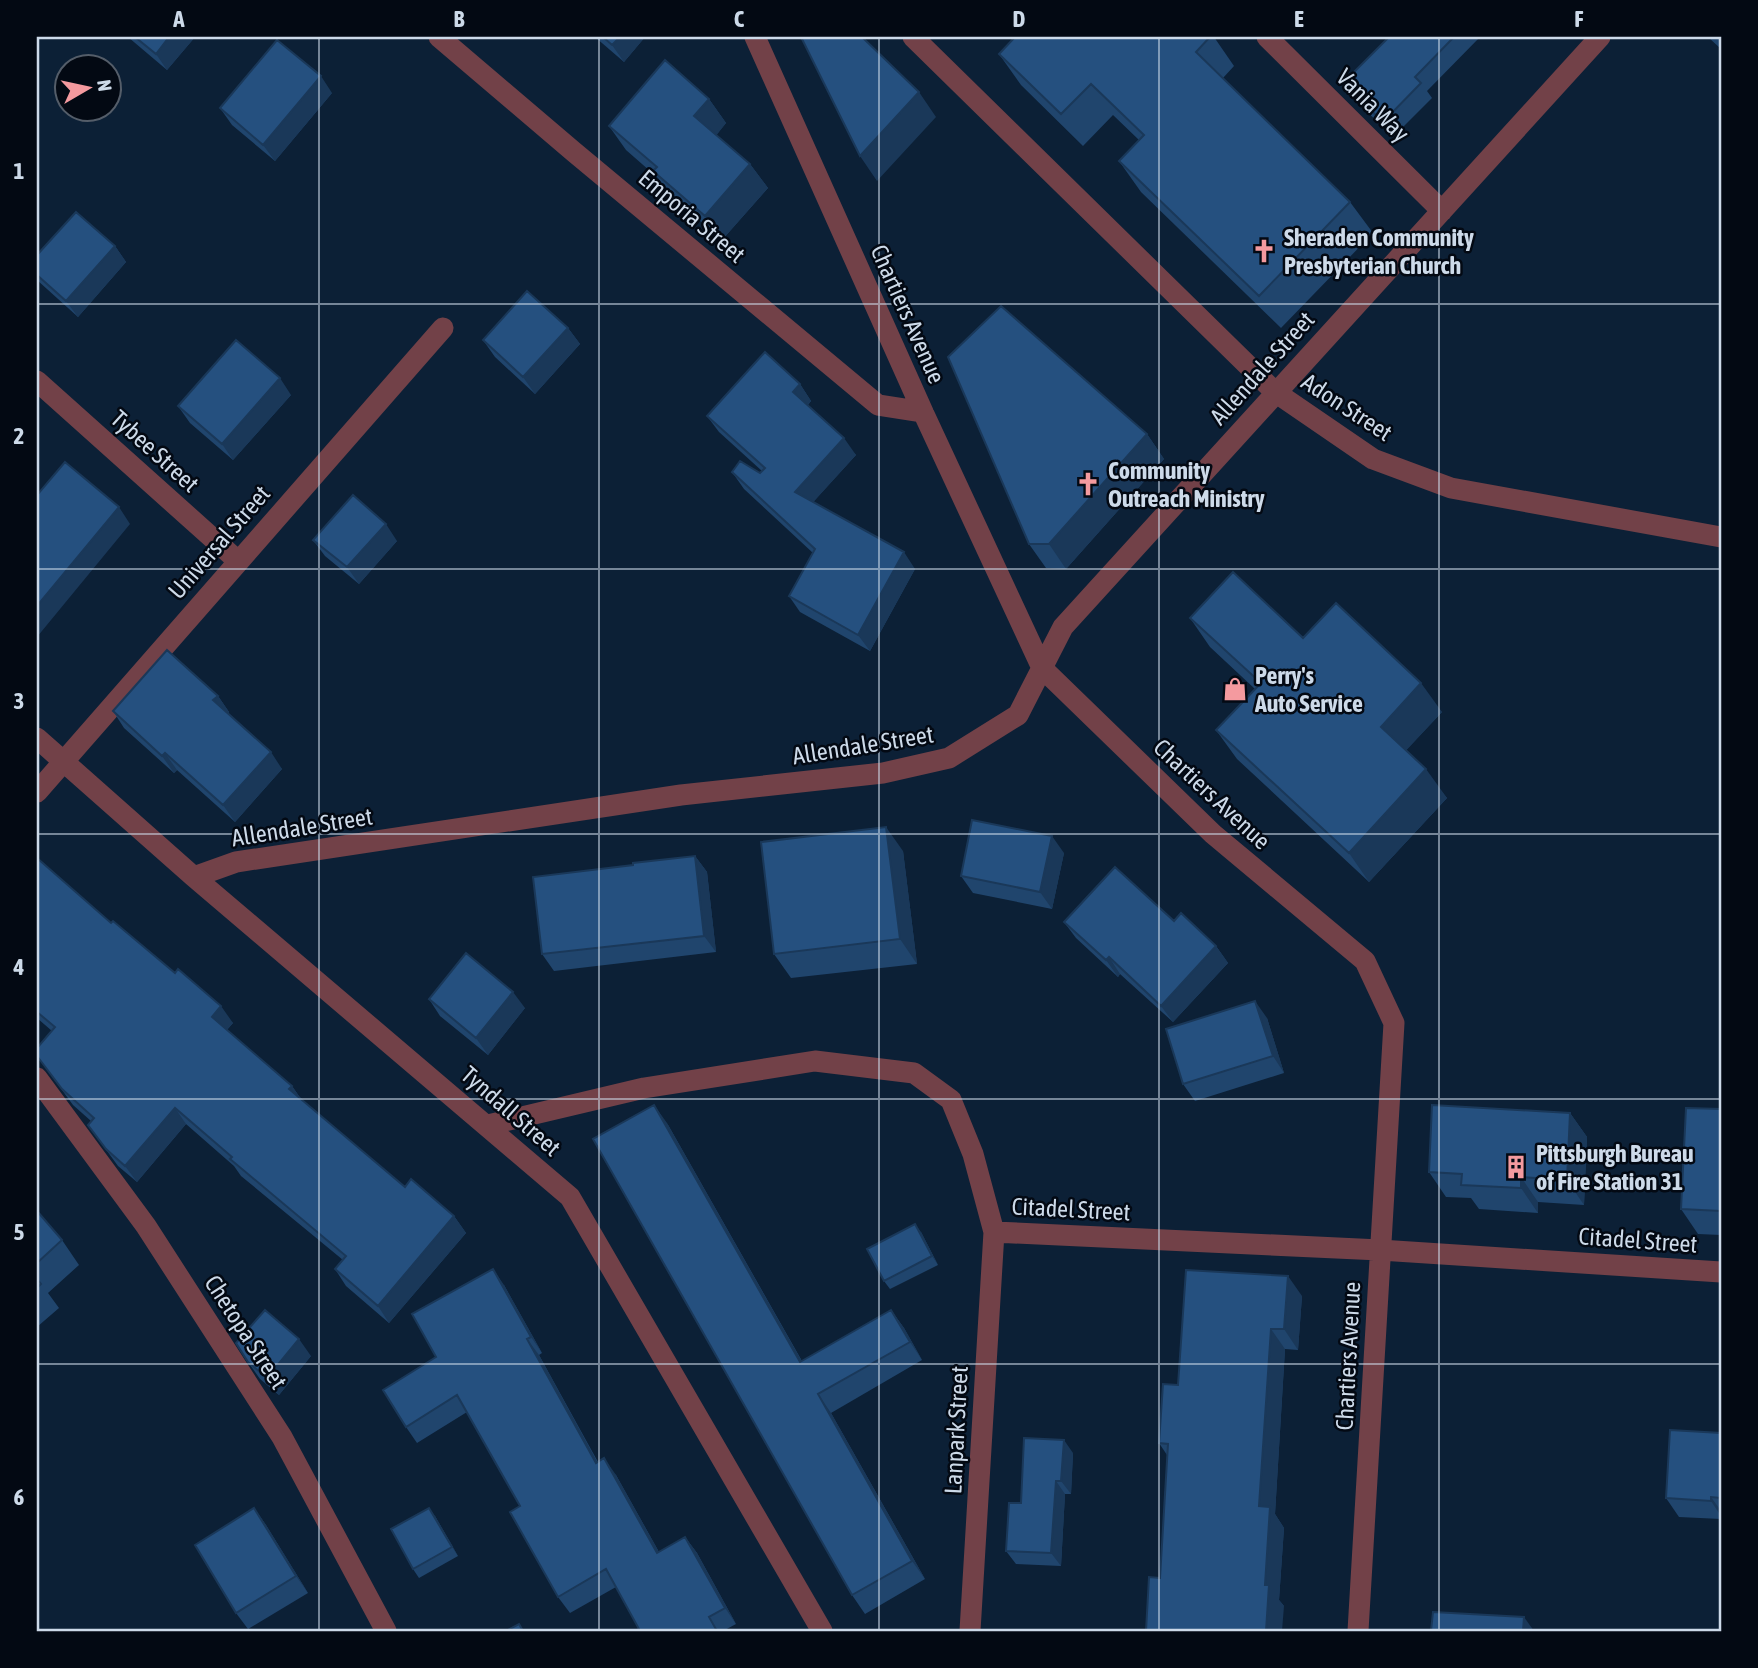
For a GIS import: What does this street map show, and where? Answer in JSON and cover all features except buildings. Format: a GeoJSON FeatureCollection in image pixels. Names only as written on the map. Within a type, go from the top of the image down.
{"type":"FeatureCollection","features":[{"type":"Feature","properties":{"kind":"street","name":"Emporia Street"},"geometry":{"type":"LineString","coordinates":[[439,37],[878,405],[923,412]]}},
{"type":"Feature","properties":{"kind":"street","name":"Chartiers Avenue"},"geometry":{"type":"LineString","coordinates":[[755,37],[923,412],[1042,668],[1213,834],[1365,961],[1394,1023],[1358,1631]]}},
{"type":"Feature","properties":{"kind":"street","name":"Adon Street"},"geometry":{"type":"LineString","coordinates":[[913,37],[1275,392],[1373,459],[1451,488],[1721,537]]}},
{"type":"Feature","properties":{"kind":"street","name":"Vania Way"},"geometry":{"type":"LineString","coordinates":[[1267,37],[1442,211]]}},
{"type":"Feature","properties":{"kind":"street","name":"Allendale Street"},"geometry":{"type":"LineString","coordinates":[[194,877],[236,862],[681,794],[883,773],[949,758],[1018,715],[1063,627],[1600,37]]}},
{"type":"Feature","properties":{"kind":"street","name":"Universal Street"},"geometry":{"type":"LineString","coordinates":[[37,792],[443,328]]}},
{"type":"Feature","properties":{"kind":"street","name":"Tybee Street"},"geometry":{"type":"LineString","coordinates":[[37,381],[238,561]]}},
{"type":"Feature","properties":{"kind":"street","name":"Tyndall Street"},"geometry":{"type":"LineString","coordinates":[[37,738],[194,877],[570,1197],[822,1631]]}},
{"type":"Feature","properties":{"kind":"street","name":"Citadel Street"},"geometry":{"type":"LineString","coordinates":[[488,1125],[644,1088],[815,1061],[914,1073],[951,1100],[973,1154],[994,1232],[1380,1250],[1721,1272]]}},
{"type":"Feature","properties":{"kind":"street","name":"Chetopa Street"},"geometry":{"type":"LineString","coordinates":[[37,1078],[146,1226],[282,1437],[386,1631]]}},
{"type":"Feature","properties":{"kind":"street","name":"Lanpark Street"},"geometry":{"type":"LineString","coordinates":[[970,1631],[994,1232]]}},
{"type":"Feature","properties":{"kind":"place","name":"Sheraden Community Presbyterian Church"},"geometry":{"type":"Point","coordinates":[1264,251]}},
{"type":"Feature","properties":{"kind":"place","name":"Community Outreach Ministry"},"geometry":{"type":"Point","coordinates":[1088,484]}},
{"type":"Feature","properties":{"kind":"place","name":"Perry's Auto Service"},"geometry":{"type":"Point","coordinates":[1235,689]}},
{"type":"Feature","properties":{"kind":"place","name":"Pittsburgh Bureau of Fire Station 31"},"geometry":{"type":"Point","coordinates":[1516,1167]}}]}
